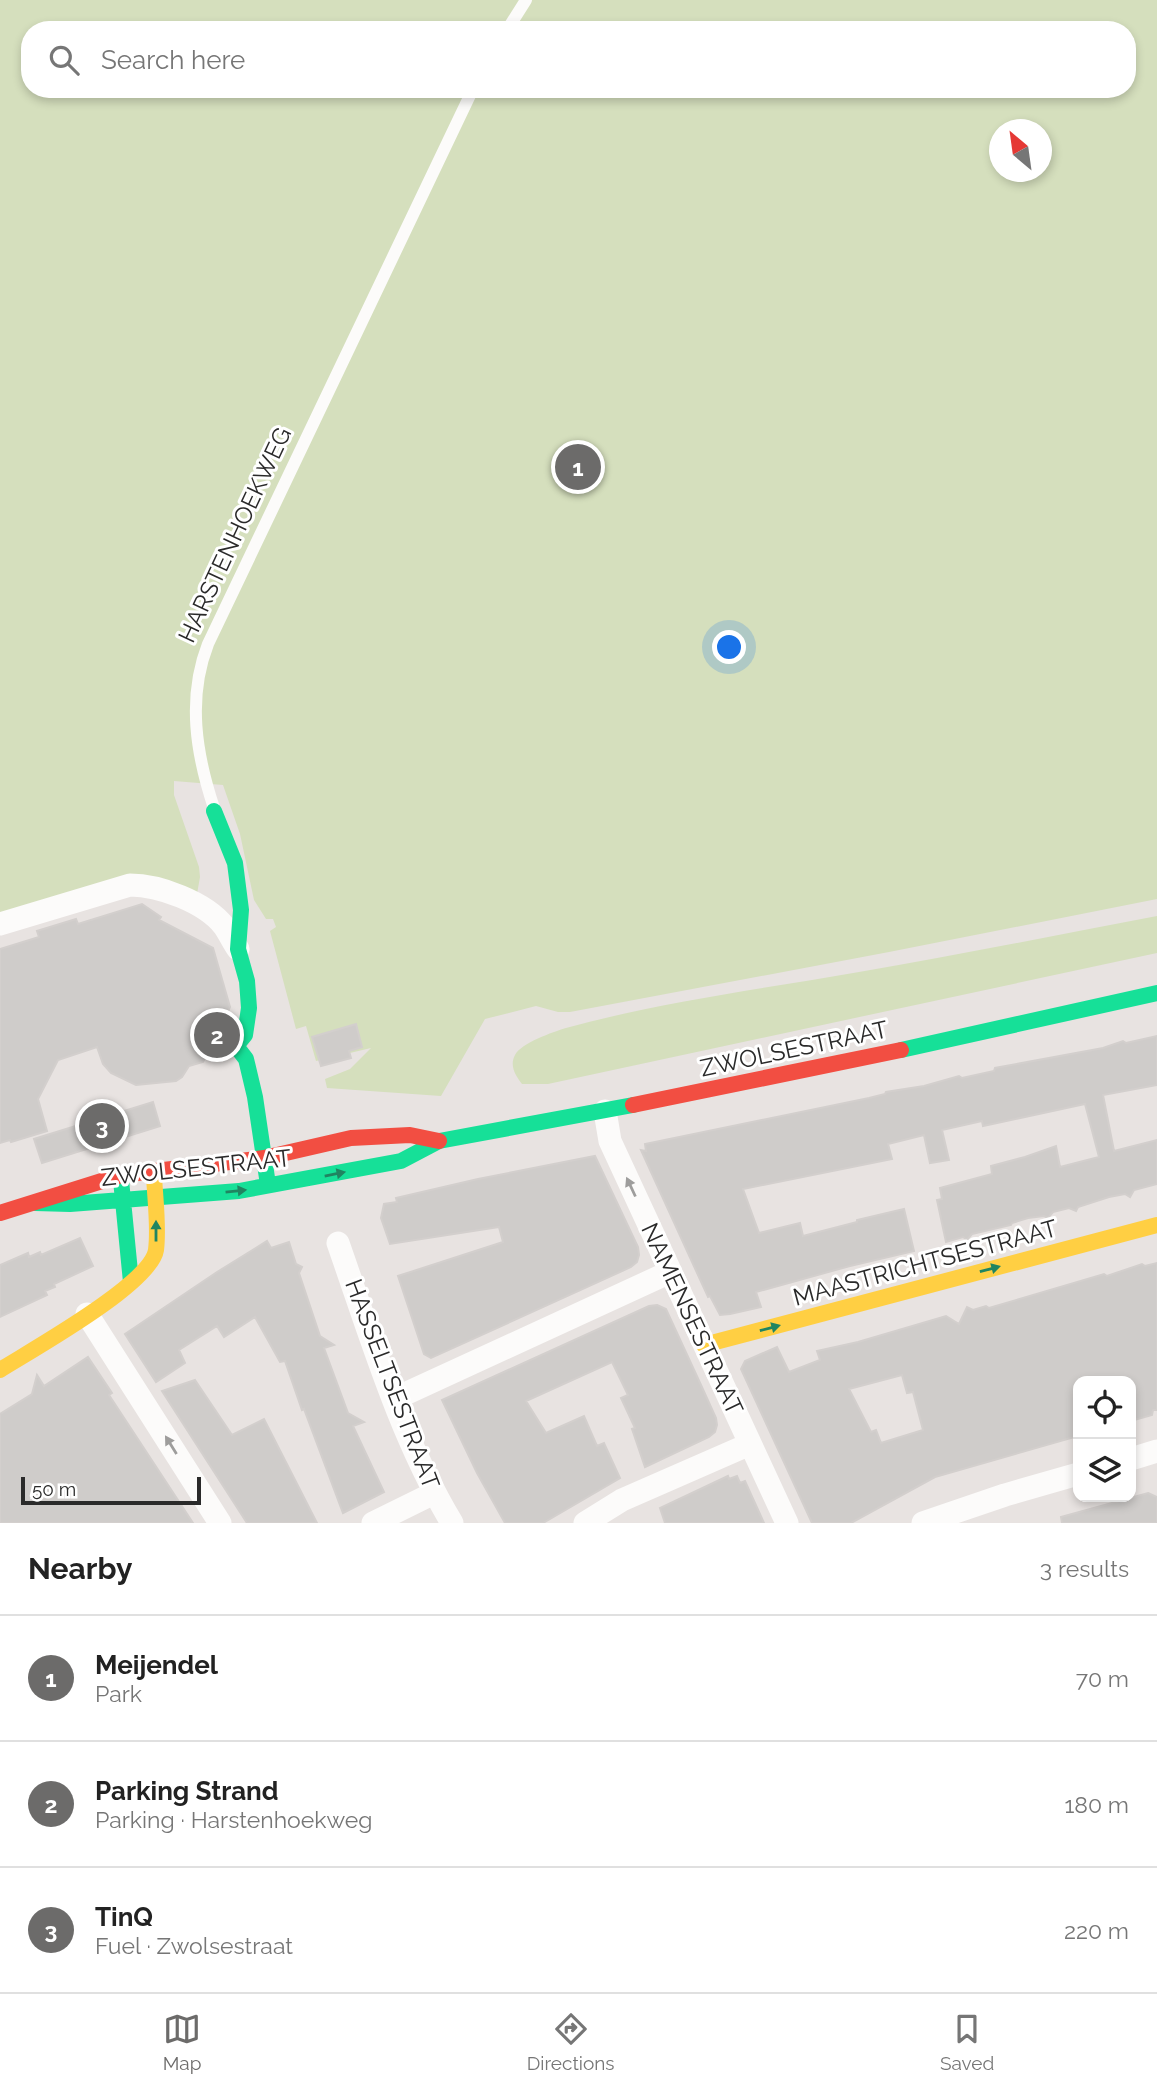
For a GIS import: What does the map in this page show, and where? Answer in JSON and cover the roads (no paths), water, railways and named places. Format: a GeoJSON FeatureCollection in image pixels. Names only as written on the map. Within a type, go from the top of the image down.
{"type":"FeatureCollection","features":[{"type":"Feature","properties":{"kind":"main road","name":"HARSTENHOEKWEG"},"geometry":{"type":"LineString","coordinates":[[215,811],[235,863],[241,911],[238,949],[247,981],[249,1009],[245,1035],[236,1046],[246,1059],[255,1097],[268,1186]]}},
{"type":"Feature","properties":{"kind":"main road","name":"ZWOLSESTRAAT"},"geometry":{"type":"LineString","coordinates":[[35,1203],[155,1198],[268,1186],[401,1161],[439,1141],[605,1111],[841,1063],[1157,993]]}},
{"type":"Feature","properties":{"kind":"main road","name":"ZWOLSESTRAAT"},"geometry":{"type":"LineString","coordinates":[[0,1213],[121,1175],[264,1158],[351,1138],[410,1135],[439,1141]]}},
{"type":"Feature","properties":{"kind":"main road"},"geometry":{"type":"LineString","coordinates":[[0,1370],[116,1296],[152,1260],[156,1253],[153,1170]]}},
{"type":"Feature","properties":{"kind":"main road"},"geometry":{"type":"LineString","coordinates":[[121,1175],[131,1282]]}},
{"type":"Feature","properties":{"kind":"main road","name":"MAASTRICHTSESTRAAT"},"geometry":{"type":"LineString","coordinates":[[704,1345],[1157,1225]]}},
{"type":"Feature","properties":{"kind":"street"},"geometry":{"type":"LineString","coordinates":[[0,924],[130,885],[144,885],[185,898],[208,912],[223,925],[238,949]]}},
{"type":"Feature","properties":{"kind":"street","name":"NAMENSESTRAAT"},"geometry":{"type":"LineString","coordinates":[[605,1111],[610,1141],[787,1523]]}},
{"type":"Feature","properties":{"kind":"street","name":"HASSELTSESTRAAT"},"geometry":{"type":"LineString","coordinates":[[338,1242],[394,1399],[434,1493],[452,1523]]}},
{"type":"Feature","properties":{"kind":"street"},"geometry":{"type":"LineString","coordinates":[[394,1399],[670,1272]]}},
{"type":"Feature","properties":{"kind":"street"},"geometry":{"type":"LineString","coordinates":[[88,1314],[220,1523]]}},
{"type":"Feature","properties":{"kind":"street"},"geometry":{"type":"LineString","coordinates":[[585,1523],[622,1500],[750,1444]]}},
{"type":"Feature","properties":{"kind":"street"},"geometry":{"type":"LineString","coordinates":[[1136,1457],[1157,1451]]}},
{"type":"Feature","properties":{"kind":"street"},"geometry":{"type":"LineString","coordinates":[[923,1523],[1073,1475]]}},
{"type":"Feature","properties":{"kind":"street"},"geometry":{"type":"LineString","coordinates":[[373,1523],[434,1493]]}},
{"type":"Feature","properties":{"kind":"lane"},"geometry":{"type":"LineString","coordinates":[[513,21],[526,0]]}},
{"type":"Feature","properties":{"kind":"lane","name":"HARSTENHOEKWEG"},"geometry":{"type":"LineString","coordinates":[[215,811],[204,778],[195,725],[200,664],[469,98]]}},
{"type":"Feature","properties":{"kind":"place","name":"Meijendel"},"geometry":{"type":"Point","coordinates":[578,467]}},
{"type":"Feature","properties":{"kind":"place","name":"Parking Strand"},"geometry":{"type":"Point","coordinates":[217,1035]}},
{"type":"Feature","properties":{"kind":"place","name":"TinQ"},"geometry":{"type":"Point","coordinates":[102,1126]}}]}
